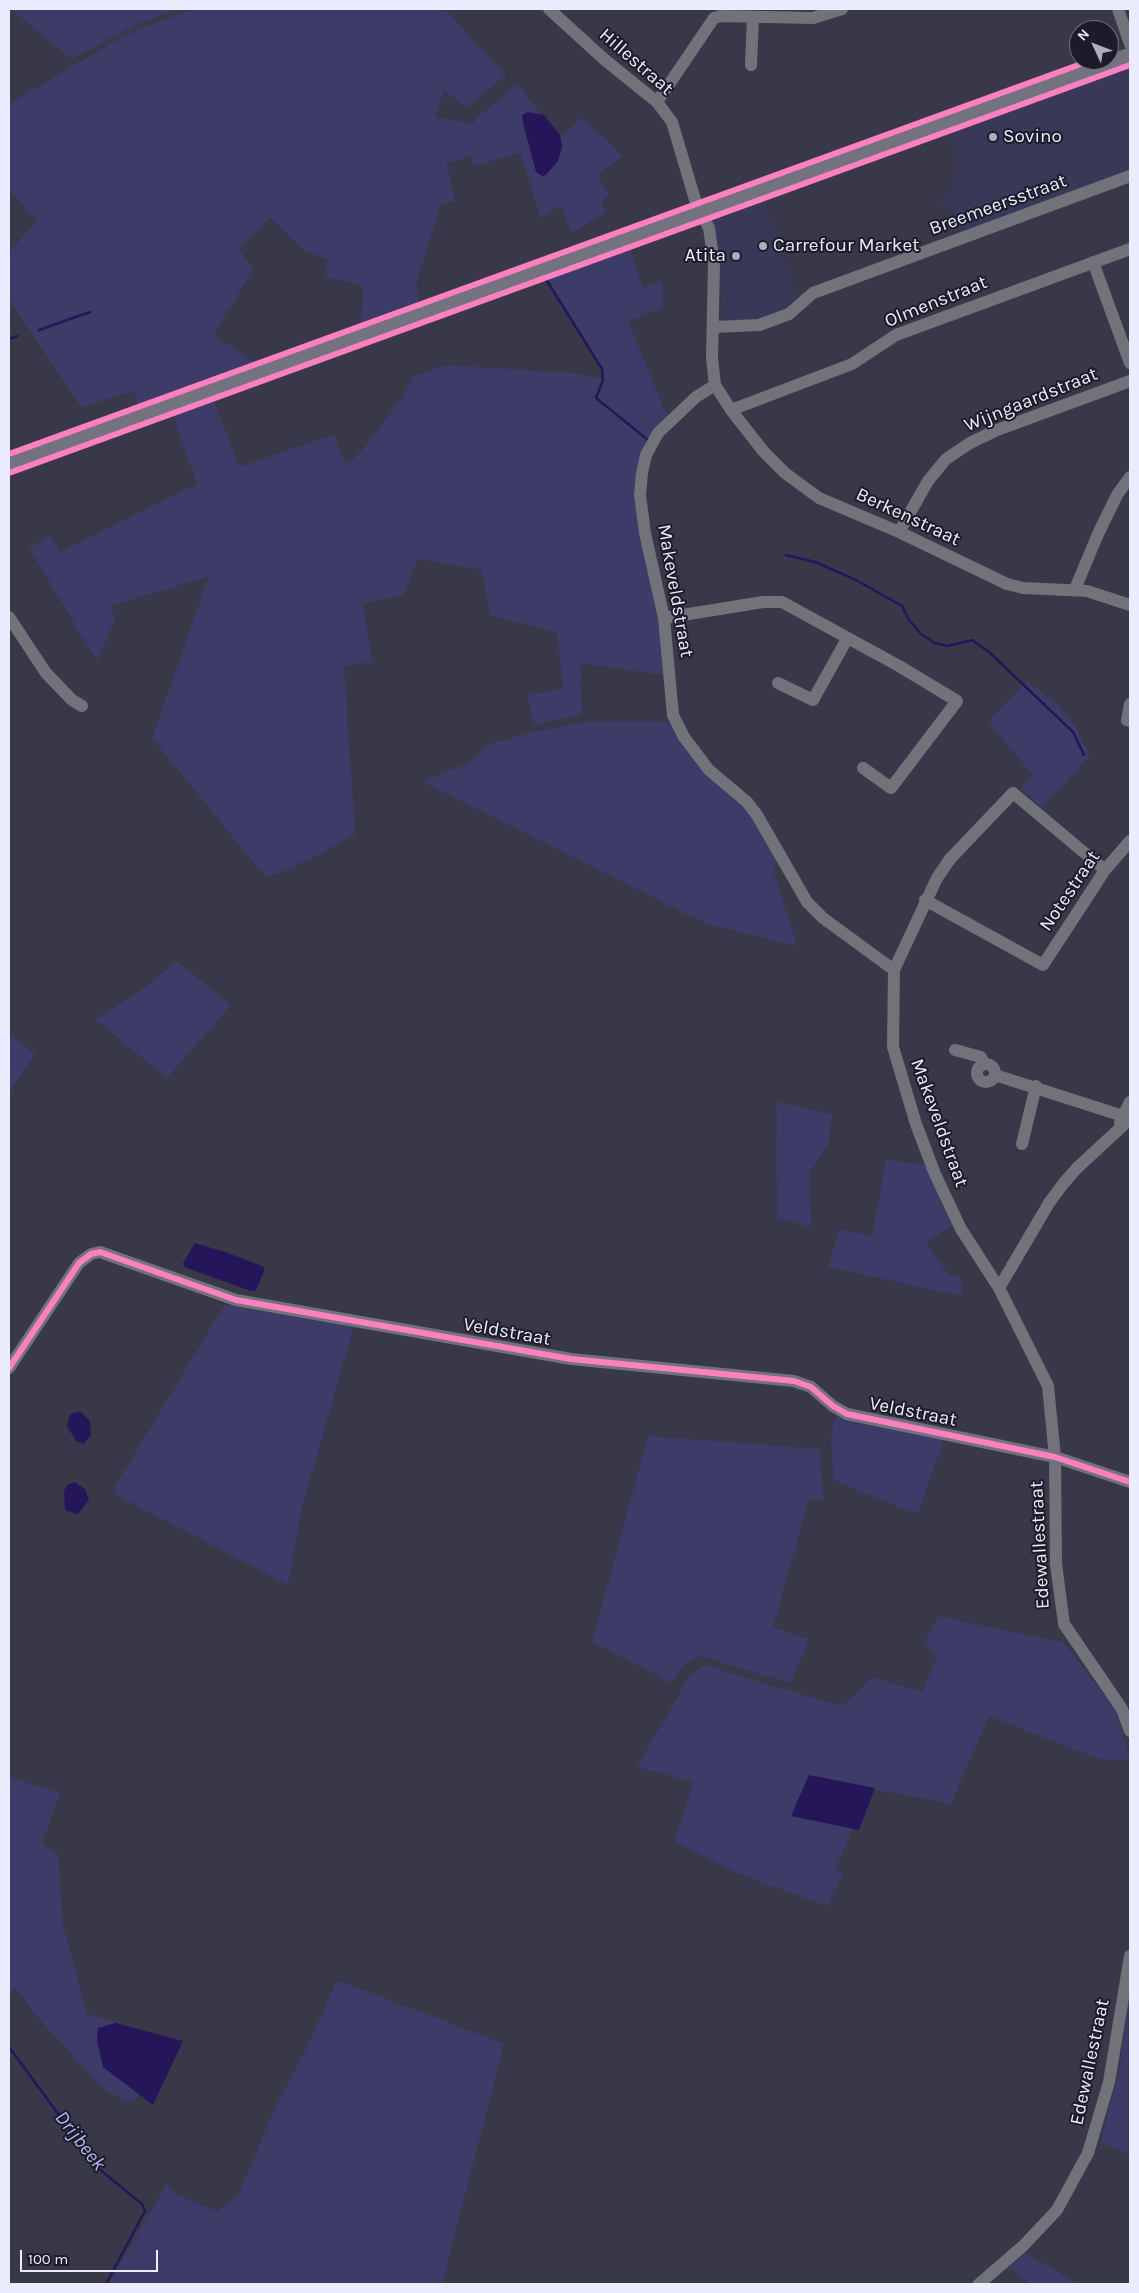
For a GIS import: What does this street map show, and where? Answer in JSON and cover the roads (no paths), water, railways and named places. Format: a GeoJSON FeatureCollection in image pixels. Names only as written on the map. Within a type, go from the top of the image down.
{"type":"FeatureCollection","features":[{"type":"Feature","properties":{"kind":"main road"},"geometry":{"type":"LineString","coordinates":[[9,463],[1130,55]]}},
{"type":"Feature","properties":{"kind":"street","name":"Hillestraat"},"geometry":{"type":"LineString","coordinates":[[549,9],[605,60],[657,102],[672,122],[699,212]]}},
{"type":"Feature","properties":{"kind":"street"},"geometry":{"type":"LineString","coordinates":[[657,102],[714,18],[721,16],[813,18],[842,9]]}},
{"type":"Feature","properties":{"kind":"street"},"geometry":{"type":"LineString","coordinates":[[1118,9],[1130,44]]}},
{"type":"Feature","properties":{"kind":"street"},"geometry":{"type":"LineString","coordinates":[[750,65],[753,18]]}},
{"type":"Feature","properties":{"kind":"street","name":"Breemeersstraat"},"geometry":{"type":"LineString","coordinates":[[714,327],[748,327],[767,322],[795,311],[813,293],[1130,176]]}},
{"type":"Feature","properties":{"kind":"street"},"geometry":{"type":"LineString","coordinates":[[699,212],[709,228],[714,263],[712,358],[716,385]]}},
{"type":"Feature","properties":{"kind":"street","name":"Olmenstraat"},"geometry":{"type":"LineString","coordinates":[[731,410],[852,364],[896,335],[1130,249]]}},
{"type":"Feature","properties":{"kind":"street"},"geometry":{"type":"LineString","coordinates":[[1093,262],[1130,363]]}},
{"type":"Feature","properties":{"kind":"street","name":"Wijngaardstraat"},"geometry":{"type":"LineString","coordinates":[[899,532],[928,481],[946,459],[970,442],[997,430],[1130,381]]}},
{"type":"Feature","properties":{"kind":"street","name":"Berkenstraat"},"geometry":{"type":"LineString","coordinates":[[716,385],[731,410],[764,452],[785,472],[812,493],[899,532],[1006,584],[1023,588],[1075,589],[1105,596],[1130,605]]}},
{"type":"Feature","properties":{"kind":"street","name":"Makeveldstraat"},"geometry":{"type":"LineString","coordinates":[[716,385],[696,397],[658,433],[646,455],[642,473],[640,495],[645,533],[664,618],[673,715],[684,737],[709,770],[747,802],[757,814],[807,902],[823,918],[894,970],[893,1047],[916,1124],[934,1174],[961,1229],[999,1288],[1048,1386],[1055,1456]]}},
{"type":"Feature","properties":{"kind":"street"},"geometry":{"type":"LineString","coordinates":[[1075,589],[1098,534],[1117,495],[1130,476]]}},
{"type":"Feature","properties":{"kind":"street"},"geometry":{"type":"LineString","coordinates":[[664,618],[763,602],[782,602],[957,700],[891,788],[862,768]]}},
{"type":"Feature","properties":{"kind":"street"},"geometry":{"type":"LineString","coordinates":[[9,618],[46,673],[72,700],[82,706]]}},
{"type":"Feature","properties":{"kind":"street"},"geometry":{"type":"LineString","coordinates":[[778,683],[812,700],[847,639]]}},
{"type":"Feature","properties":{"kind":"street"},"geometry":{"type":"LineString","coordinates":[[1130,704],[1127,720],[1130,721]]}},
{"type":"Feature","properties":{"kind":"street"},"geometry":{"type":"LineString","coordinates":[[894,970],[936,878],[950,859],[1013,793],[1106,870]]}},
{"type":"Feature","properties":{"kind":"street","name":"Notestraat"},"geometry":{"type":"LineString","coordinates":[[925,900],[1043,965],[1106,870],[1130,841]]}},
{"type":"Feature","properties":{"kind":"street"},"geometry":{"type":"LineString","coordinates":[[955,1050],[981,1058],[984,1064],[978,1069],[980,1080],[990,1081],[995,1075],[1036,1086],[1127,1118]]}},
{"type":"Feature","properties":{"kind":"street"},"geometry":{"type":"LineString","coordinates":[[1022,1144],[1036,1086]]}},
{"type":"Feature","properties":{"kind":"street"},"geometry":{"type":"LineString","coordinates":[[999,1288],[1049,1203],[1077,1168],[1113,1135],[1127,1118],[1130,1102]]}},
{"type":"Feature","properties":{"kind":"street","name":"Veldstraat"},"geometry":{"type":"LineString","coordinates":[[9,1368],[79,1263],[91,1254],[100,1252],[236,1300],[571,1359],[794,1381],[811,1387],[833,1406],[847,1414],[1055,1456],[1130,1482]]}},
{"type":"Feature","properties":{"kind":"street","name":"Edewallestraat"},"geometry":{"type":"LineString","coordinates":[[1055,1456],[1056,1564],[1064,1624],[1122,1709],[1130,1731]]}},
{"type":"Feature","properties":{"kind":"street","name":"Edewallestraat"},"geometry":{"type":"LineString","coordinates":[[979,2284],[1023,2246],[1057,2210],[1088,2154],[1109,2082],[1130,1956]]}},
{"type":"Feature","properties":{"kind":"waterway"},"geometry":{"type":"LineString","coordinates":[[546,279],[602,369],[603,380],[596,398],[648,440]]}},
{"type":"Feature","properties":{"kind":"waterway"},"geometry":{"type":"LineString","coordinates":[[39,330],[90,312]]}},
{"type":"Feature","properties":{"kind":"waterway"},"geometry":{"type":"LineString","coordinates":[[9,339],[17,336]]}},
{"type":"Feature","properties":{"kind":"waterway"},"geometry":{"type":"LineString","coordinates":[[786,555],[815,562],[856,580],[902,606],[909,620],[921,634],[935,643],[947,646],[972,640],[989,652],[1073,732],[1084,755]]}},
{"type":"Feature","properties":{"kind":"waterway","name":"Drijbeek"},"geometry":{"type":"LineString","coordinates":[[9,2047],[98,2168],[142,2204],[145,2211],[106,2284]]}},
{"type":"Feature","properties":{"kind":"place","name":"Sovino"},"geometry":{"type":"Point","coordinates":[993,137]}},
{"type":"Feature","properties":{"kind":"place","name":"Carrefour Market"},"geometry":{"type":"Point","coordinates":[763,246]}},
{"type":"Feature","properties":{"kind":"place","name":"Atita"},"geometry":{"type":"Point","coordinates":[736,256]}}]}
